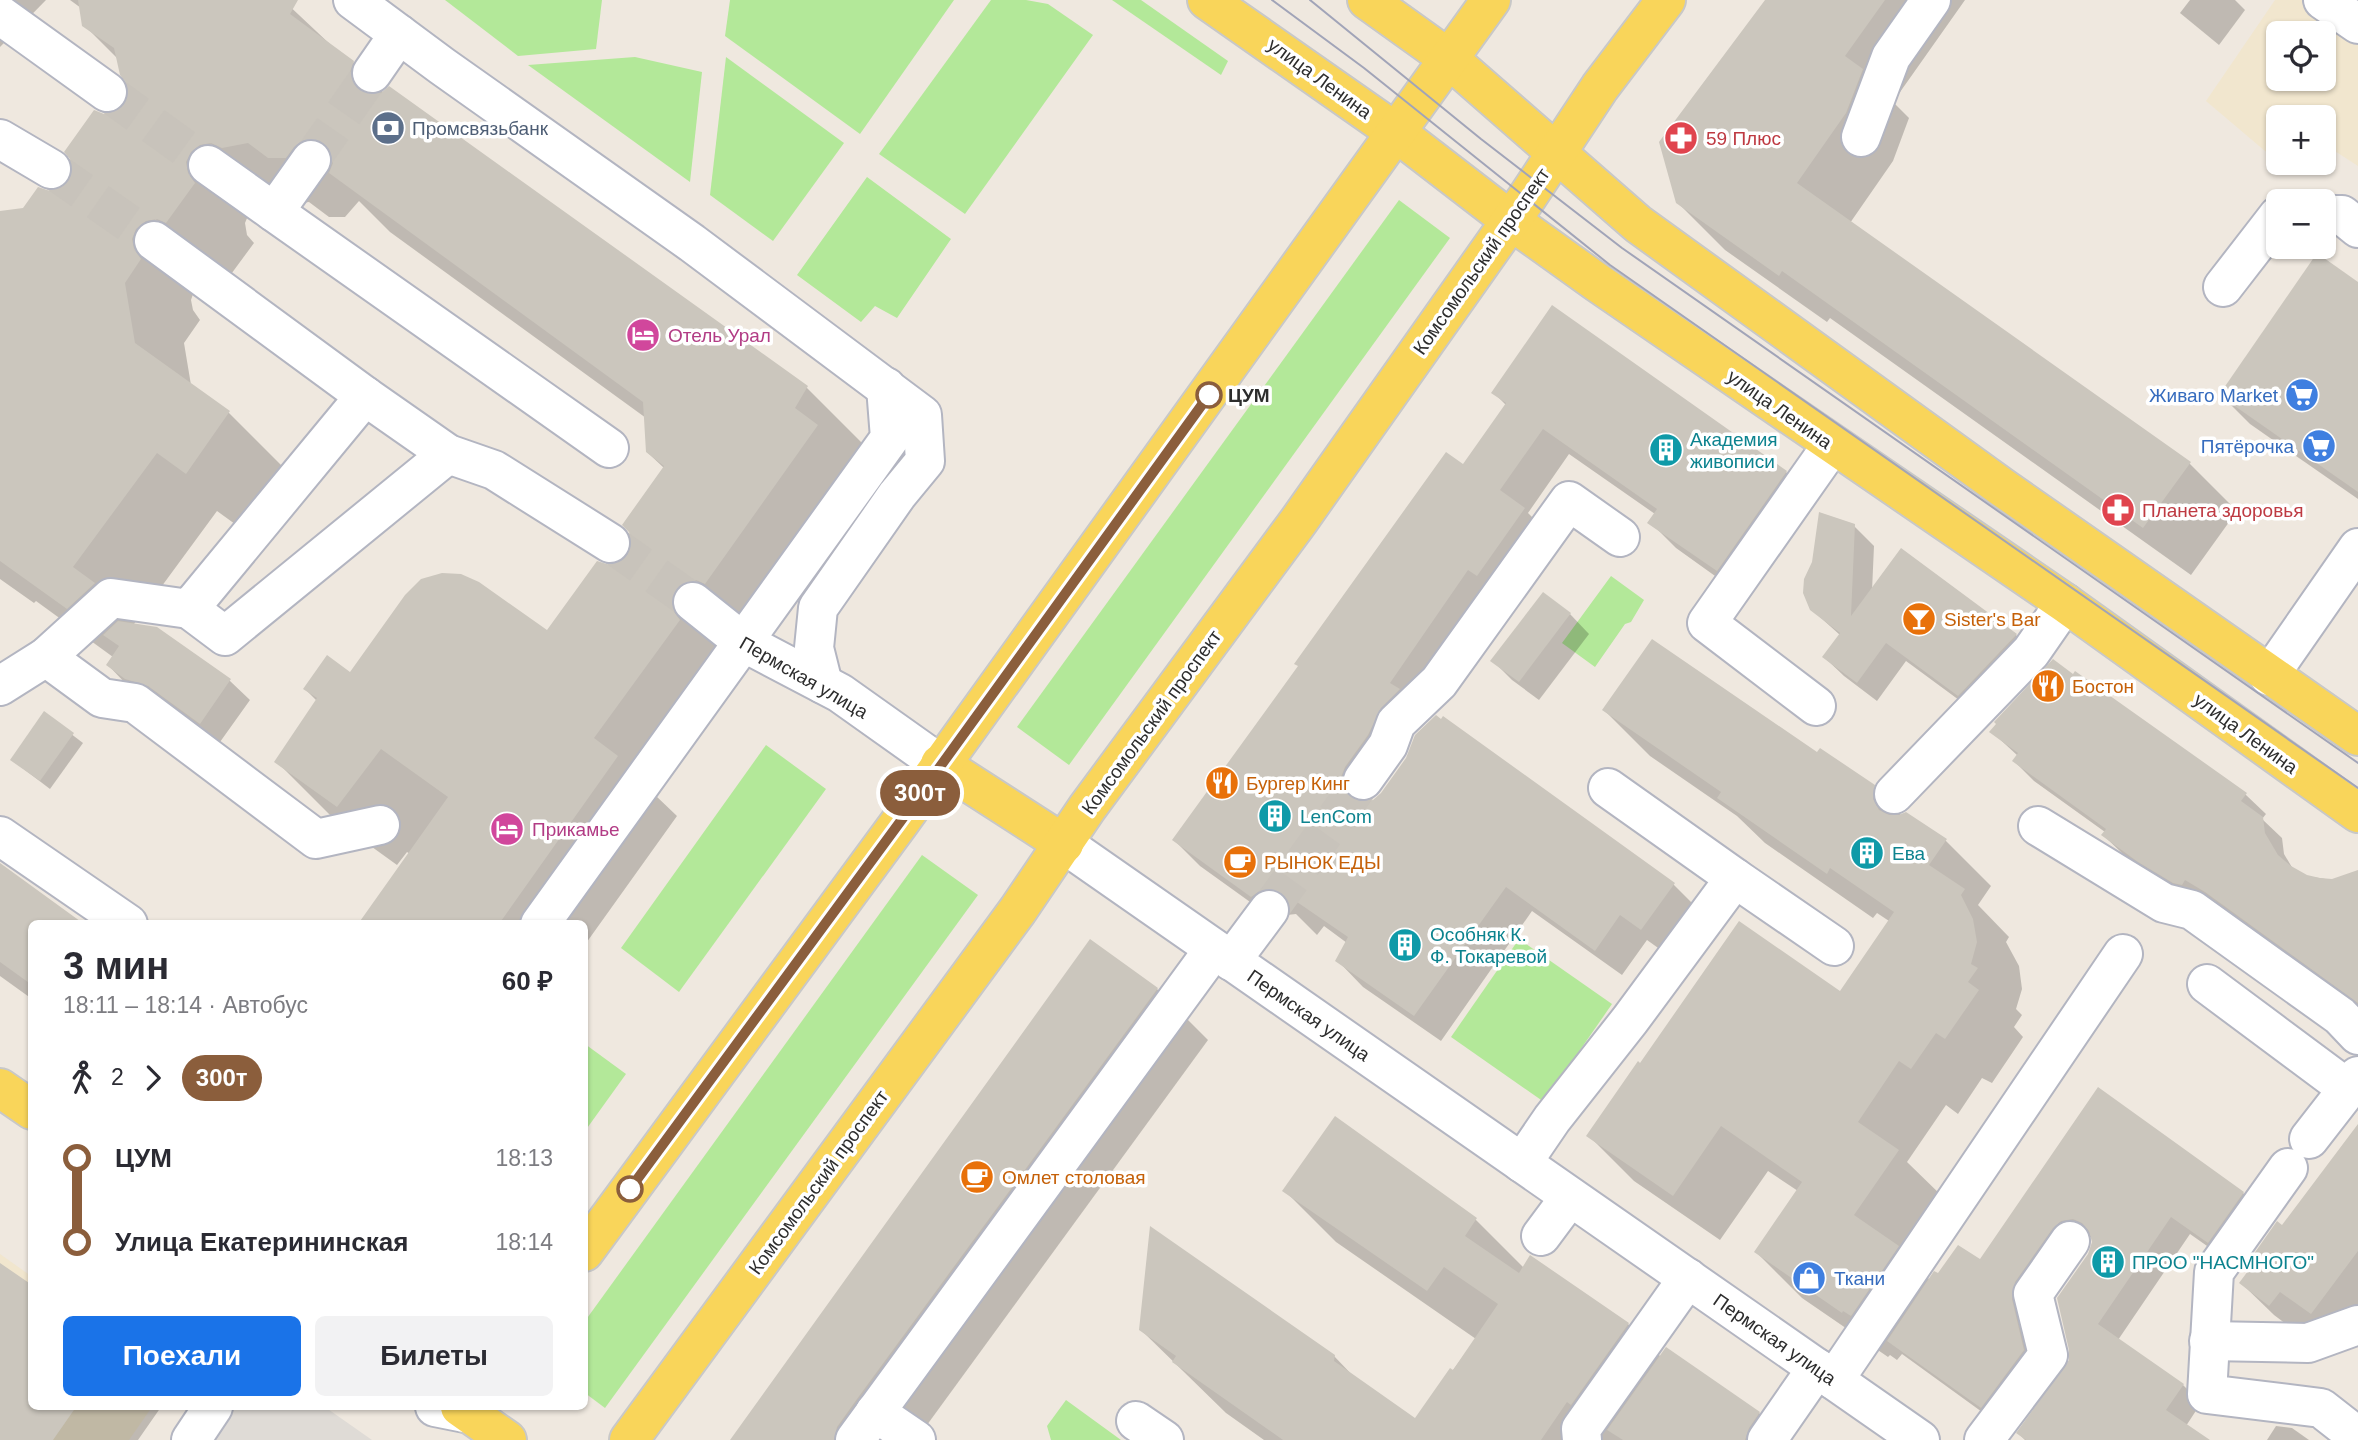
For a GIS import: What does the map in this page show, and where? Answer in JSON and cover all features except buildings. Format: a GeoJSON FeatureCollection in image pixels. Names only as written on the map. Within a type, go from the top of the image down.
{"type":"FeatureCollection","features":[{"type":"Feature","properties":{"kind":"main road","name":"улица Ленина"},"geometry":{"type":"LineString","coordinates":[[1207,0],[1397,133],[1510,220],[1832,445],[2065,603],[2358,813]]}},
{"type":"Feature","properties":{"kind":"main road"},"geometry":{"type":"LineString","coordinates":[[1367,0],[1448,58],[1638,224],[2003,488],[2358,736]]}},
{"type":"Feature","properties":{"kind":"main road"},"geometry":{"type":"LineString","coordinates":[[588,1247],[900,822],[1491,0]]}},
{"type":"Feature","properties":{"kind":"main road","name":"Комсомольский проспект"},"geometry":{"type":"LineString","coordinates":[[629,1440],[1018,910],[1087,808],[1298,523],[1600,87],[1666,0]]}},
{"type":"Feature","properties":{"kind":"main road","name":"Пермская улица"},"geometry":{"type":"LineString","coordinates":[[940,764],[1064,844]]}},
{"type":"Feature","properties":{"kind":"main road"},"geometry":{"type":"LineString","coordinates":[[0,1088],[28,1107]]}},
{"type":"Feature","properties":{"kind":"main road"},"geometry":{"type":"LineString","coordinates":[[458,1415],[507,1440]]}},
{"type":"Feature","properties":{"kind":"street"},"geometry":{"type":"LineString","coordinates":[[353,0],[692,243],[922,415],[925,460],[897,495],[818,608],[814,648],[823,684]]}},
{"type":"Feature","properties":{"kind":"street"},"geometry":{"type":"LineString","coordinates":[[1861,137],[1891,57],[1931,0]]}},
{"type":"Feature","properties":{"kind":"street"},"geometry":{"type":"LineString","coordinates":[[2323,0],[2358,23]]}},
{"type":"Feature","properties":{"kind":"street"},"geometry":{"type":"LineString","coordinates":[[0,15],[107,92]]}},
{"type":"Feature","properties":{"kind":"street"},"geometry":{"type":"LineString","coordinates":[[372,73],[399,34]]}},
{"type":"Feature","properties":{"kind":"street"},"geometry":{"type":"LineString","coordinates":[[0,139],[51,169]]}},
{"type":"Feature","properties":{"kind":"street"},"geometry":{"type":"LineString","coordinates":[[274,212],[311,160]]}},
{"type":"Feature","properties":{"kind":"street"},"geometry":{"type":"LineString","coordinates":[[208,165],[609,449]]}},
{"type":"Feature","properties":{"kind":"street"},"geometry":{"type":"LineString","coordinates":[[2336,215],[2342,215],[2358,228]]}},
{"type":"Feature","properties":{"kind":"street"},"geometry":{"type":"LineString","coordinates":[[2223,287],[2266,231]]}},
{"type":"Feature","properties":{"kind":"street"},"geometry":{"type":"LineString","coordinates":[[154,241],[448,454],[494,470],[610,543]]}},
{"type":"Feature","properties":{"kind":"street"},"geometry":{"type":"LineString","coordinates":[[543,920],[890,438],[886,387]]}},
{"type":"Feature","properties":{"kind":"street"},"geometry":{"type":"LineString","coordinates":[[189,609],[365,396]]}},
{"type":"Feature","properties":{"kind":"street"},"geometry":{"type":"LineString","coordinates":[[1816,705],[1707,623],[1832,445]]}},
{"type":"Feature","properties":{"kind":"street"},"geometry":{"type":"LineString","coordinates":[[0,687],[46,657],[111,598],[189,609],[225,636],[448,454]]}},
{"type":"Feature","properties":{"kind":"street"},"geometry":{"type":"LineString","coordinates":[[1363,780],[1388,745],[1396,723],[1439,682],[1569,501],[1620,537]]}},
{"type":"Feature","properties":{"kind":"street"},"geometry":{"type":"LineString","coordinates":[[2269,676],[2358,548]]}},
{"type":"Feature","properties":{"kind":"street","name":"Пермская улица"},"geometry":{"type":"LineString","coordinates":[[693,602],[743,642],[840,693],[940,764]]}},
{"type":"Feature","properties":{"kind":"street"},"geometry":{"type":"LineString","coordinates":[[1895,794],[2031,652],[2065,603]]}},
{"type":"Feature","properties":{"kind":"street"},"geometry":{"type":"LineString","coordinates":[[46,657],[102,698],[135,703],[316,839],[380,825]]}},
{"type":"Feature","properties":{"kind":"street"},"geometry":{"type":"LineString","coordinates":[[1608,788],[1833,946]]}},
{"type":"Feature","properties":{"kind":"street"},"geometry":{"type":"LineString","coordinates":[[2038,825],[2164,903],[2192,910],[2340,1016],[2358,1035]]}},
{"type":"Feature","properties":{"kind":"street"},"geometry":{"type":"LineString","coordinates":[[0,836],[122,920]]}},
{"type":"Feature","properties":{"kind":"street","name":"Пермская улица"},"geometry":{"type":"LineString","coordinates":[[1064,844],[1920,1440]]}},
{"type":"Feature","properties":{"kind":"street"},"geometry":{"type":"LineString","coordinates":[[1522,1163],[1552,1119],[1630,1020],[1735,878]]}},
{"type":"Feature","properties":{"kind":"street"},"geometry":{"type":"LineString","coordinates":[[916,1440],[865,1426],[1223,955],[1269,910]]}},
{"type":"Feature","properties":{"kind":"street"},"geometry":{"type":"LineString","coordinates":[[1768,1440],[1825,1374],[2123,954]]}},
{"type":"Feature","properties":{"kind":"street"},"geometry":{"type":"LineString","coordinates":[[2207,984],[2353,1082],[2214,1272],[2207,1394],[2321,1408],[2358,1437]]}},
{"type":"Feature","properties":{"kind":"street"},"geometry":{"type":"LineString","coordinates":[[1541,1236],[1570,1197]]}},
{"type":"Feature","properties":{"kind":"street"},"geometry":{"type":"LineString","coordinates":[[1984,1440],[2048,1355],[2033,1294],[2070,1241]]}},
{"type":"Feature","properties":{"kind":"street"},"geometry":{"type":"LineString","coordinates":[[1582,1440],[1581,1429],[1688,1278]]}},
{"type":"Feature","properties":{"kind":"street"},"geometry":{"type":"LineString","coordinates":[[2209,1341],[2308,1343],[2358,1325]]}},
{"type":"Feature","properties":{"kind":"street"},"geometry":{"type":"LineString","coordinates":[[191,1440],[211,1410]]}},
{"type":"Feature","properties":{"kind":"shaded area"},"geometry":{"type":"Polygon","coordinates":[[[2275,0],[2358,0],[2358,166],[2336,152],[2336,105],[2266,105],[2266,152],[2206,101],[2275,0]]]}},
{"type":"Feature","properties":{"kind":"shaded area"},"geometry":{"type":"Polygon","coordinates":[[[0,1254],[28,1274],[28,1410],[150,1410],[129,1440],[0,1440],[0,1254]]]}},
{"type":"Feature","properties":{"kind":"shaded area"},"geometry":{"type":"Polygon","coordinates":[[[214,1410],[329,1410],[372,1440],[193,1440],[214,1410]]]}},
{"type":"Feature","properties":{"kind":"green space"},"geometry":{"type":"Polygon","coordinates":[[[445,0],[602,0],[596,49],[518,56],[445,0]]]}},
{"type":"Feature","properties":{"kind":"green space"},"geometry":{"type":"Polygon","coordinates":[[[730,0],[954,0],[860,134],[725,36],[730,0]]]}},
{"type":"Feature","properties":{"kind":"green space"},"geometry":{"type":"Polygon","coordinates":[[[991,0],[1026,0],[1048,4],[1093,35],[965,214],[879,154],[991,0]]]}},
{"type":"Feature","properties":{"kind":"green space"},"geometry":{"type":"Polygon","coordinates":[[[1112,0],[1141,0],[1228,61],[1221,75],[1112,0]]]}},
{"type":"Feature","properties":{"kind":"green space"},"geometry":{"type":"Polygon","coordinates":[[[635,57],[702,72],[690,182],[528,65],[635,57]]]}},
{"type":"Feature","properties":{"kind":"green space"},"geometry":{"type":"Polygon","coordinates":[[[726,57],[844,143],[773,241],[710,195],[726,57]]]}},
{"type":"Feature","properties":{"kind":"green space"},"geometry":{"type":"Polygon","coordinates":[[[867,177],[951,239],[897,318],[875,306],[861,322],[797,275],[867,177]]]}},
{"type":"Feature","properties":{"kind":"green space"},"geometry":{"type":"Polygon","coordinates":[[[1399,200],[1450,238],[1069,765],[1017,727],[1399,200]]]}},
{"type":"Feature","properties":{"kind":"green space"},"geometry":{"type":"Polygon","coordinates":[[[1611,576],[1644,600],[1631,622],[1625,624],[1595,667],[1562,643],[1611,576]]]}},
{"type":"Feature","properties":{"kind":"green space"},"geometry":{"type":"Polygon","coordinates":[[[766,745],[826,789],[679,992],[621,948],[766,745]]]}},
{"type":"Feature","properties":{"kind":"green space"},"geometry":{"type":"Polygon","coordinates":[[[922,855],[978,895],[605,1408],[588,1395],[588,1317],[922,855]]]}},
{"type":"Feature","properties":{"kind":"green space"},"geometry":{"type":"Polygon","coordinates":[[[1519,939],[1612,1004],[1544,1102],[1451,1037],[1519,939]]]}},
{"type":"Feature","properties":{"kind":"green space"},"geometry":{"type":"Polygon","coordinates":[[[588,1046],[626,1074],[588,1127],[588,1046]]]}},
{"type":"Feature","properties":{"kind":"green space"},"geometry":{"type":"Polygon","coordinates":[[[1066,1400],[1121,1440],[1051,1440],[1047,1426],[1066,1400]]]}},
{"type":"Feature","properties":{"kind":"tunnel"},"geometry":{"type":"LineString","coordinates":[[311,160],[372,73]]}},
{"type":"Feature","properties":{"kind":"tunnel"},"geometry":{"type":"LineString","coordinates":[[107,92],[208,165]]}},
{"type":"Feature","properties":{"kind":"tunnel"},"geometry":{"type":"LineString","coordinates":[[51,169],[154,241]]}},
{"type":"Feature","properties":{"kind":"tunnel"},"geometry":{"type":"LineString","coordinates":[[610,543],[693,602]]}},
{"type":"Feature","properties":{"kind":"tunnel"},"geometry":{"type":"LineString","coordinates":[[1269,910],[1363,780]]}},
{"type":"Feature","properties":{"kind":"tram line"},"geometry":{"type":"LineString","coordinates":[[1272,0],[1364,68],[1610,265],[2358,788]]}},
{"type":"Feature","properties":{"kind":"tram line"},"geometry":{"type":"LineString","coordinates":[[1310,0],[1481,139],[1622,248],[2358,763]]}},
{"type":"Feature","properties":{"kind":"bus line","name":"300т"},"geometry":{"type":"LineString","coordinates":[[630,1189],[1209,395]]}},
{"type":"Feature","properties":{"kind":"place","name":"Промсвязьбанк"},"geometry":{"type":"Point","coordinates":[388,128]}},
{"type":"Feature","properties":{"kind":"place","name":"59 Плюс"},"geometry":{"type":"Point","coordinates":[1681,138]}},
{"type":"Feature","properties":{"kind":"place","name":"Отель Урал"},"geometry":{"type":"Point","coordinates":[643,335]}},
{"type":"Feature","properties":{"kind":"place","name":"ЦУМ"},"geometry":{"type":"Point","coordinates":[1209,395]}},
{"type":"Feature","properties":{"kind":"place","name":"Живаго Market"},"geometry":{"type":"Point","coordinates":[2302,395]}},
{"type":"Feature","properties":{"kind":"place","name":"Пятёрочка"},"geometry":{"type":"Point","coordinates":[2319,446]}},
{"type":"Feature","properties":{"kind":"place","name":"Академия живописи"},"geometry":{"type":"Point","coordinates":[1666,450]}},
{"type":"Feature","properties":{"kind":"place","name":"Планета здоровья"},"geometry":{"type":"Point","coordinates":[2118,510]}},
{"type":"Feature","properties":{"kind":"place","name":"Sister's Bar"},"geometry":{"type":"Point","coordinates":[1919,619]}},
{"type":"Feature","properties":{"kind":"place","name":"Бостон"},"geometry":{"type":"Point","coordinates":[2048,686]}},
{"type":"Feature","properties":{"kind":"place","name":"Бургер Кинг"},"geometry":{"type":"Point","coordinates":[1222,783]}},
{"type":"Feature","properties":{"kind":"place","name":"LenCom"},"geometry":{"type":"Point","coordinates":[1275,816]}},
{"type":"Feature","properties":{"kind":"place","name":"Прикамье"},"geometry":{"type":"Point","coordinates":[507,829]}},
{"type":"Feature","properties":{"kind":"place","name":"Ева"},"geometry":{"type":"Point","coordinates":[1867,853]}},
{"type":"Feature","properties":{"kind":"place","name":"РЫНОК ЕДЫ"},"geometry":{"type":"Point","coordinates":[1240,862]}},
{"type":"Feature","properties":{"kind":"place","name":"Особняк К. Ф. Токаревой"},"geometry":{"type":"Point","coordinates":[1405,945]}},
{"type":"Feature","properties":{"kind":"place","name":"Омлет столовая"},"geometry":{"type":"Point","coordinates":[977,1177]}},
{"type":"Feature","properties":{"kind":"place","name":"ПРОО \"НАСМНОГО\""},"geometry":{"type":"Point","coordinates":[2108,1262]}},
{"type":"Feature","properties":{"kind":"place","name":"Ткани"},"geometry":{"type":"Point","coordinates":[1809,1278]}}]}
